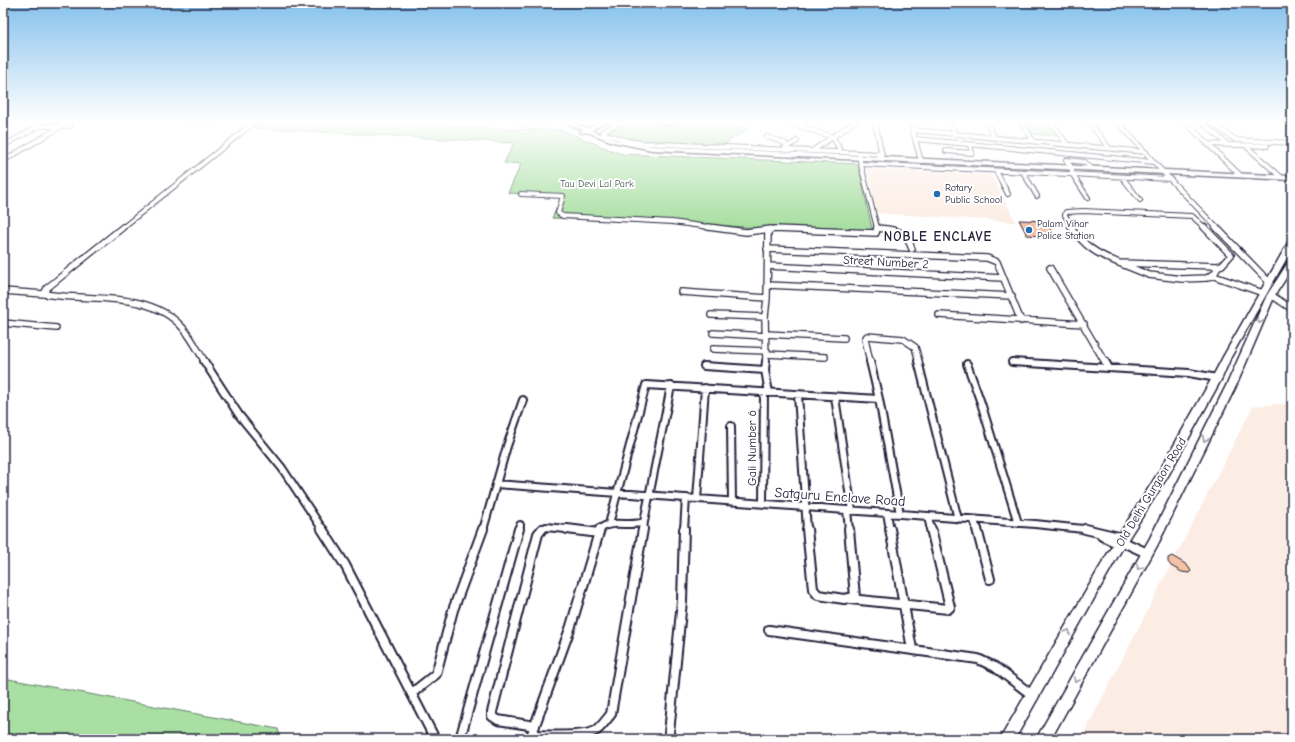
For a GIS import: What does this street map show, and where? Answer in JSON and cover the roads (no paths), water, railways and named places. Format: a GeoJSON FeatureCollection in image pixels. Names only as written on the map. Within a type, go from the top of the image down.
{"type":"FeatureCollection","features":[{"type":"Feature","properties":{"kind":"main road","name":"Old Delhi Gurgaon Road"},"geometry":{"type":"LineString","coordinates":[[1007,739],[1121,541],[1164,473],[1292,243]]}},
{"type":"Feature","properties":{"kind":"main road","name":"Old Delhi Gurgaon Road"},"geometry":{"type":"LineString","coordinates":[[1043,739],[1147,553],[1238,372],[1267,290],[1292,262]]}},
{"type":"Feature","properties":{"kind":"main road"},"geometry":{"type":"LineString","coordinates":[[1223,366],[1238,372]]}},
{"type":"Feature","properties":{"kind":"street"},"geometry":{"type":"LineString","coordinates":[[3,161],[12,156]]}},
{"type":"Feature","properties":{"kind":"street"},"geometry":{"type":"LineString","coordinates":[[44,294],[48,288],[129,221],[212,156]]}},
{"type":"Feature","properties":{"kind":"street"},"geometry":{"type":"LineString","coordinates":[[814,156],[882,156]]}},
{"type":"Feature","properties":{"kind":"street"},"geometry":{"type":"LineString","coordinates":[[878,156],[921,161],[1289,178]]}},
{"type":"Feature","properties":{"kind":"street"},"geometry":{"type":"LineString","coordinates":[[920,156],[921,161]]}},
{"type":"Feature","properties":{"kind":"street"},"geometry":{"type":"LineString","coordinates":[[947,156],[948,162]]}},
{"type":"Feature","properties":{"kind":"street"},"geometry":{"type":"LineString","coordinates":[[1089,156],[1154,162]]}},
{"type":"Feature","properties":{"kind":"street"},"geometry":{"type":"LineString","coordinates":[[1149,156],[1267,290],[1292,309]]}},
{"type":"Feature","properties":{"kind":"street"},"geometry":{"type":"LineString","coordinates":[[1219,156],[1240,175]]}},
{"type":"Feature","properties":{"kind":"street"},"geometry":{"type":"LineString","coordinates":[[1259,156],[1289,178]]}},
{"type":"Feature","properties":{"kind":"street"},"geometry":{"type":"LineString","coordinates":[[3,157],[8,158]]}},
{"type":"Feature","properties":{"kind":"street"},"geometry":{"type":"LineString","coordinates":[[521,194],[563,196],[558,214],[563,216],[672,222],[743,232],[771,229],[872,234],[876,233],[877,228],[859,157]]}},
{"type":"Feature","properties":{"kind":"street"},"geometry":{"type":"LineString","coordinates":[[1088,198],[1073,175],[1071,167],[1066,160],[1085,162],[1091,168]]}},
{"type":"Feature","properties":{"kind":"street"},"geometry":{"type":"LineString","coordinates":[[980,163],[984,170]]}},
{"type":"Feature","properties":{"kind":"street"},"geometry":{"type":"LineString","coordinates":[[861,164],[1171,180]]}},
{"type":"Feature","properties":{"kind":"street"},"geometry":{"type":"LineString","coordinates":[[996,171],[1008,194]]}},
{"type":"Feature","properties":{"kind":"street"},"geometry":{"type":"LineString","coordinates":[[1023,172],[1037,196]]}},
{"type":"Feature","properties":{"kind":"street"},"geometry":{"type":"LineString","coordinates":[[1122,177],[1140,200]]}},
{"type":"Feature","properties":{"kind":"street"},"geometry":{"type":"LineString","coordinates":[[1118,263],[1126,262],[1218,266],[1222,265],[1231,255],[1195,217],[1098,212],[1066,212],[1065,214],[1068,222],[1089,249],[1097,254],[1118,263],[1148,275],[1161,277],[1207,278],[1213,274],[1218,266]]}},
{"type":"Feature","properties":{"kind":"street"},"geometry":{"type":"LineString","coordinates":[[877,228],[904,234],[909,239],[912,249]]}},
{"type":"Feature","properties":{"kind":"street","name":"Gali Number 6"},"geometry":{"type":"LineString","coordinates":[[763,504],[766,393],[765,370],[767,353],[765,317],[768,266],[767,234],[771,229]]}},
{"type":"Feature","properties":{"kind":"street"},"geometry":{"type":"LineString","coordinates":[[767,249],[987,258],[997,262],[1021,321]]}},
{"type":"Feature","properties":{"kind":"street","name":"Street Number 2"},"geometry":{"type":"LineString","coordinates":[[768,266],[1003,278]]}},
{"type":"Feature","properties":{"kind":"street"},"geometry":{"type":"LineString","coordinates":[[1050,268],[1109,368]]}},
{"type":"Feature","properties":{"kind":"street"},"geometry":{"type":"LineString","coordinates":[[1213,274],[1267,290]]}},
{"type":"Feature","properties":{"kind":"street"},"geometry":{"type":"LineString","coordinates":[[767,285],[1012,296]]}},
{"type":"Feature","properties":{"kind":"street"},"geometry":{"type":"LineString","coordinates":[[3,291],[118,300],[145,304],[163,312],[183,328],[239,415],[282,468],[345,565],[436,739]]}},
{"type":"Feature","properties":{"kind":"street"},"geometry":{"type":"LineString","coordinates":[[681,292],[767,298]]}},
{"type":"Feature","properties":{"kind":"street"},"geometry":{"type":"LineString","coordinates":[[711,315],[765,317]]}},
{"type":"Feature","properties":{"kind":"street"},"geometry":{"type":"LineString","coordinates":[[939,315],[1084,324]]}},
{"type":"Feature","properties":{"kind":"street"},"geometry":{"type":"LineString","coordinates":[[3,323],[56,328]]}},
{"type":"Feature","properties":{"kind":"street"},"geometry":{"type":"LineString","coordinates":[[713,333],[844,338]]}},
{"type":"Feature","properties":{"kind":"street"},"geometry":{"type":"LineString","coordinates":[[900,514],[879,399],[864,339],[867,336],[902,339],[915,347],[958,519]]}},
{"type":"Feature","properties":{"kind":"street"},"geometry":{"type":"LineString","coordinates":[[713,349],[826,357]]}},
{"type":"Feature","properties":{"kind":"street"},"geometry":{"type":"LineString","coordinates":[[1012,362],[1189,373],[1217,378]]}},
{"type":"Feature","properties":{"kind":"street"},"geometry":{"type":"LineString","coordinates":[[966,364],[981,403],[1018,523]]}},
{"type":"Feature","properties":{"kind":"street"},"geometry":{"type":"LineString","coordinates":[[704,366],[765,370]]}},
{"type":"Feature","properties":{"kind":"street"},"geometry":{"type":"LineString","coordinates":[[609,524],[644,386],[648,384],[766,393],[879,399]]}},
{"type":"Feature","properties":{"kind":"street"},"geometry":{"type":"LineString","coordinates":[[644,522],[637,525],[609,524],[602,527],[571,626],[531,737],[586,734],[595,732],[611,714],[644,522],[651,495],[671,386]]}},
{"type":"Feature","properties":{"kind":"street"},"geometry":{"type":"LineString","coordinates":[[698,498],[704,388]]}},
{"type":"Feature","properties":{"kind":"street"},"geometry":{"type":"LineString","coordinates":[[798,395],[813,589],[815,593],[823,597],[948,609],[950,607],[928,517]]}},
{"type":"Feature","properties":{"kind":"street"},"geometry":{"type":"LineString","coordinates":[[835,397],[849,510],[855,593],[854,597],[850,599]]}},
{"type":"Feature","properties":{"kind":"street"},"geometry":{"type":"LineString","coordinates":[[412,693],[436,674],[453,610],[487,520],[507,446],[523,400]]}},
{"type":"Feature","properties":{"kind":"street"},"geometry":{"type":"LineString","coordinates":[[731,426],[732,501]]}},
{"type":"Feature","properties":{"kind":"street","name":"Satguru Enclave Road"},"geometry":{"type":"LineString","coordinates":[[496,484],[532,488],[618,491],[686,498],[1028,524],[1036,527],[1098,535],[1121,541],[1147,553]]}},
{"type":"Feature","properties":{"kind":"street"},"geometry":{"type":"LineString","coordinates":[[669,733],[682,601],[682,558],[686,498]]}},
{"type":"Feature","properties":{"kind":"street"},"geometry":{"type":"LineString","coordinates":[[887,513],[912,649]]}},
{"type":"Feature","properties":{"kind":"street"},"geometry":{"type":"LineString","coordinates":[[974,520],[990,578]]}},
{"type":"Feature","properties":{"kind":"street"},"geometry":{"type":"LineString","coordinates":[[460,739],[520,525]]}},
{"type":"Feature","properties":{"kind":"street"},"geometry":{"type":"LineString","coordinates":[[535,726],[498,720],[492,716],[492,712],[538,534],[540,530],[546,527],[599,533]]}},
{"type":"Feature","properties":{"kind":"street"},"geometry":{"type":"LineString","coordinates":[[769,630],[967,656],[986,662],[1032,695]]}},
{"type":"Feature","properties":{"kind":"place","name":"Rotary Public School"},"geometry":{"type":"Point","coordinates":[937,194]}},
{"type":"Feature","properties":{"kind":"place","name":"Palam Vihar Police Station"},"geometry":{"type":"Point","coordinates":[1029,230]}},
{"type":"Feature","properties":{"kind":"district","name":"NOBLE ENCLAVE"},"geometry":{"type":"Point","coordinates":[938,236]}},
{"type":"Feature","properties":{"kind":"park label","name":"Tau Devi Lal Park"},"geometry":{"type":"Point","coordinates":[597,184]}}]}
